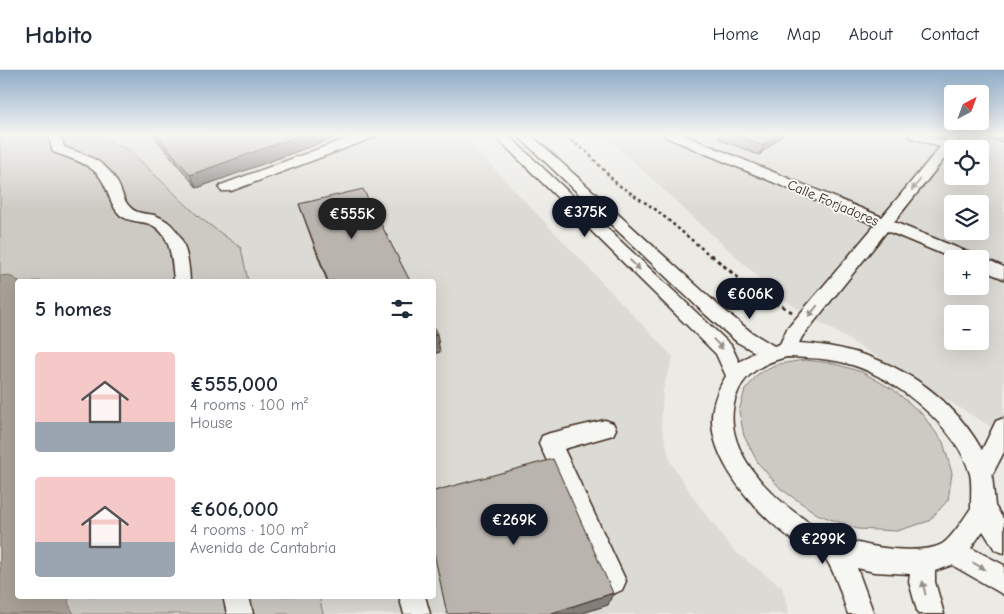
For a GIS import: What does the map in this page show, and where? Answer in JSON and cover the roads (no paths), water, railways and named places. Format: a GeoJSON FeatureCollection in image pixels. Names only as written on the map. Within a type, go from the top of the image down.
{"type":"FeatureCollection","features":[{"type":"Feature","properties":{"kind":"street"},"geometry":{"type":"LineString","coordinates":[[87,159],[105,172],[125,211],[134,216],[152,219],[165,225],[178,248],[182,279]]}},
{"type":"Feature","properties":{"kind":"street"},"geometry":{"type":"LineString","coordinates":[[226,188],[303,159]]}},
{"type":"Feature","properties":{"kind":"street"},"geometry":{"type":"LineString","coordinates":[[525,159],[724,350],[735,375]]}},
{"type":"Feature","properties":{"kind":"street"},"geometry":{"type":"LineString","coordinates":[[549,159],[712,310],[744,337],[779,352]]}},
{"type":"Feature","properties":{"kind":"street","name":"Calle Forjadores"},"geometry":{"type":"LineString","coordinates":[[730,159],[947,250]]}},
{"type":"Feature","properties":{"kind":"street"},"geometry":{"type":"LineString","coordinates":[[779,352],[937,159]]}},
{"type":"Feature","properties":{"kind":"street"},"geometry":{"type":"LineString","coordinates":[[989,267],[1004,273]]}},
{"type":"Feature","properties":{"kind":"street"},"geometry":{"type":"LineString","coordinates":[[983,509],[953,552],[923,562],[879,562],[832,548],[793,526],[761,499],[738,469],[723,433],[722,405],[735,375],[754,360],[779,352],[822,351],[867,363],[906,383],[940,410],[965,440],[981,474],[983,509],[1004,541]]}},
{"type":"Feature","properties":{"kind":"street"},"geometry":{"type":"LineString","coordinates":[[981,474],[1004,426]]}},
{"type":"Feature","properties":{"kind":"street"},"geometry":{"type":"LineString","coordinates":[[605,430],[550,443],[613,580]]}},
{"type":"Feature","properties":{"kind":"street"},"geometry":{"type":"LineString","coordinates":[[832,548],[846,572],[861,614]]}},
{"type":"Feature","properties":{"kind":"street"},"geometry":{"type":"LineString","coordinates":[[953,552],[996,575],[1004,582]]}},
{"type":"Feature","properties":{"kind":"street"},"geometry":{"type":"LineString","coordinates":[[923,562],[922,582],[931,614]]}},
{"type":"Feature","properties":{"kind":"street"},"geometry":{"type":"LineString","coordinates":[[237,599],[240,614]]}},
{"type":"Feature","properties":{"kind":"street"},"geometry":{"type":"LineString","coordinates":[[413,599],[417,614]]}}]}
